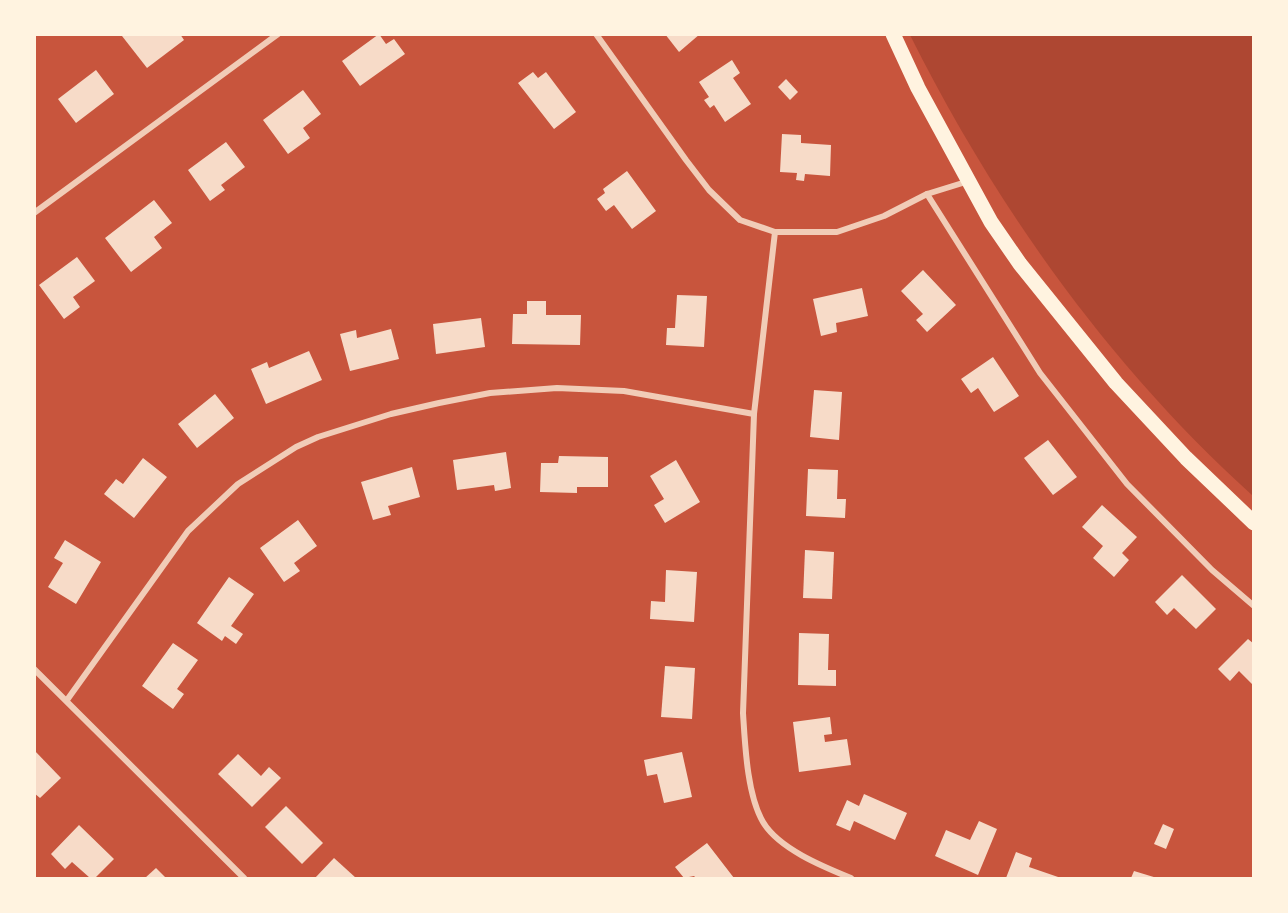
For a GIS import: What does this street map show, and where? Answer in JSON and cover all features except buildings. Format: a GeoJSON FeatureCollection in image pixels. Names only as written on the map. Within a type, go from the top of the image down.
{"type":"FeatureCollection","features":[{"type":"Feature","properties":{"kind":"main road"},"geometry":{"type":"LineString","coordinates":[[893,34],[918,88],[991,222],[1020,264],[1083,344],[1186,458],[1254,523]]}},
{"type":"Feature","properties":{"kind":"street"},"geometry":{"type":"LineString","coordinates":[[34,213],[279,34]]}},
{"type":"Feature","properties":{"kind":"street"},"geometry":{"type":"LineString","coordinates":[[596,34],[709,190],[740,220],[775,232],[837,232],[884,216],[927,194],[969,181]]}},
{"type":"Feature","properties":{"kind":"street"},"geometry":{"type":"LineString","coordinates":[[927,194],[1040,373],[1127,484],[1212,570],[1254,606]]}},
{"type":"Feature","properties":{"kind":"street"},"geometry":{"type":"LineString","coordinates":[[775,232],[754,414],[743,713],[746,754],[754,796],[763,822],[779,838],[812,862],[851,879]]}},
{"type":"Feature","properties":{"kind":"street"},"geometry":{"type":"LineString","coordinates":[[67,700],[188,531],[238,484],[296,447],[318,437],[390,414],[439,403],[489,393],[557,388],[624,391],[754,414]]}},
{"type":"Feature","properties":{"kind":"street"},"geometry":{"type":"LineString","coordinates":[[34,669],[244,879]]}},
{"type":"Feature","properties":{"kind":"shaded area"},"geometry":{"type":"Polygon","coordinates":[[[910,35],[1253,35],[1253,496],[1151,394],[1060,282],[980,161],[910,35]]]}}]}
